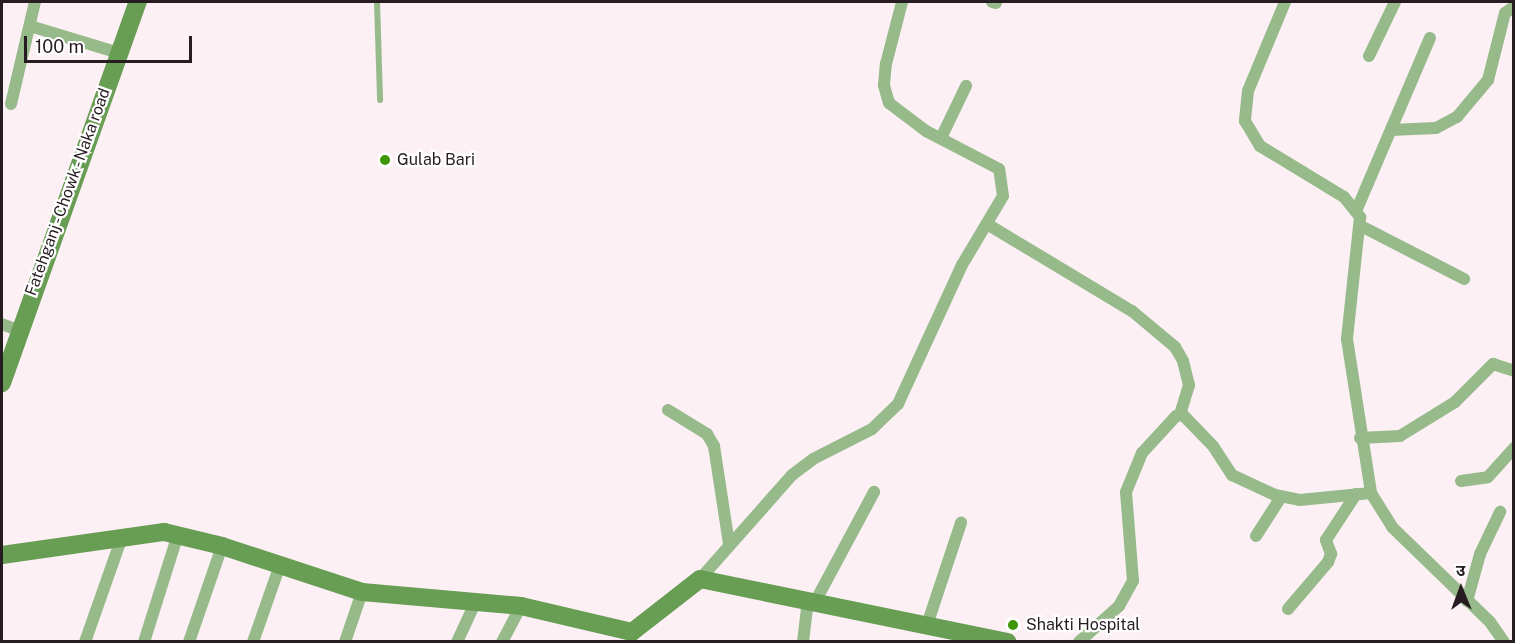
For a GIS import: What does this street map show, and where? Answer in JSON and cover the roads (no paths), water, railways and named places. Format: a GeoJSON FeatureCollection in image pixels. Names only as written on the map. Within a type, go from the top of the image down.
{"type":"FeatureCollection","features":[{"type":"Feature","properties":{"kind":"street"},"geometry":{"type":"LineString","coordinates":[[11,104],[35,2]]}},
{"type":"Feature","properties":{"kind":"street","name":"Fatehganj - Chowk - Naka road"},"geometry":{"type":"LineString","coordinates":[[2,383],[10,327],[138,2]]}},
{"type":"Feature","properties":{"kind":"street"},"geometry":{"type":"LineString","coordinates":[[2,555],[152,532],[178,534],[362,592],[521,606],[627,637],[700,579],[729,544],[803,465],[872,429],[898,404],[962,265],[1003,196],[1002,174],[993,164],[941,138],[894,110],[886,97],[888,47],[902,2]]}},
{"type":"Feature","properties":{"kind":"street"},"geometry":{"type":"LineString","coordinates":[[1285,2],[1248,91],[1245,120],[1260,146],[1344,197],[1357,209],[1361,226],[1347,339],[1360,438],[1371,493],[1392,526],[1467,601],[1504,642]]}},
{"type":"Feature","properties":{"kind":"street"},"geometry":{"type":"LineString","coordinates":[[1369,56],[1395,2]]}},
{"type":"Feature","properties":{"kind":"street"},"geometry":{"type":"LineString","coordinates":[[1391,130],[1436,128],[1457,117],[1488,80],[1505,13],[1514,7]]}},
{"type":"Feature","properties":{"kind":"street"},"geometry":{"type":"LineString","coordinates":[[30,26],[119,53]]}},
{"type":"Feature","properties":{"kind":"street"},"geometry":{"type":"LineString","coordinates":[[1357,209],[1430,38]]}},
{"type":"Feature","properties":{"kind":"street"},"geometry":{"type":"LineString","coordinates":[[941,138],[966,86]]}},
{"type":"Feature","properties":{"kind":"street"},"geometry":{"type":"LineString","coordinates":[[987,224],[1132,310],[1175,347],[1183,360],[1189,385],[1180,415],[1153,438],[1131,477],[1125,512],[1134,565],[1130,588],[1119,606],[1079,642]]}},
{"type":"Feature","properties":{"kind":"street"},"geometry":{"type":"LineString","coordinates":[[1361,226],[1464,279]]}},
{"type":"Feature","properties":{"kind":"street"},"geometry":{"type":"LineString","coordinates":[[1360,438],[1400,436],[1455,402],[1493,364],[1514,371]]}},
{"type":"Feature","properties":{"kind":"street"},"geometry":{"type":"LineString","coordinates":[[668,410],[710,438],[729,544]]}},
{"type":"Feature","properties":{"kind":"street"},"geometry":{"type":"LineString","coordinates":[[1180,415],[1217,450],[1228,471],[1281,497],[1300,500],[1371,493]]}},
{"type":"Feature","properties":{"kind":"street"},"geometry":{"type":"LineString","coordinates":[[1461,481],[1488,477],[1514,448]]}},
{"type":"Feature","properties":{"kind":"street"},"geometry":{"type":"LineString","coordinates":[[803,642],[811,601],[874,492]]}},
{"type":"Feature","properties":{"kind":"street"},"geometry":{"type":"LineString","coordinates":[[1288,609],[1328,562],[1331,554],[1326,540],[1356,494]]}},
{"type":"Feature","properties":{"kind":"street"},"geometry":{"type":"LineString","coordinates":[[1256,536],[1281,497]]}},
{"type":"Feature","properties":{"kind":"street"},"geometry":{"type":"LineString","coordinates":[[1467,601],[1480,554],[1500,512]]}},
{"type":"Feature","properties":{"kind":"street"},"geometry":{"type":"LineString","coordinates":[[927,625],[961,522]]}},
{"type":"Feature","properties":{"kind":"street"},"geometry":{"type":"LineString","coordinates":[[144,642],[178,534]]}},
{"type":"Feature","properties":{"kind":"street"},"geometry":{"type":"LineString","coordinates":[[85,642],[122,537]]}},
{"type":"Feature","properties":{"kind":"street"},"geometry":{"type":"LineString","coordinates":[[189,642],[222,546]]}},
{"type":"Feature","properties":{"kind":"street"},"geometry":{"type":"LineString","coordinates":[[253,642],[280,565]]}},
{"type":"Feature","properties":{"kind":"street"},"geometry":{"type":"LineString","coordinates":[[700,579],[996,640]]}},
{"type":"Feature","properties":{"kind":"street"},"geometry":{"type":"LineString","coordinates":[[345,642],[362,592]]}},
{"type":"Feature","properties":{"kind":"street"},"geometry":{"type":"LineString","coordinates":[[457,642],[476,601]]}},
{"type":"Feature","properties":{"kind":"street"},"geometry":{"type":"LineString","coordinates":[[502,642],[521,606]]}},
{"type":"Feature","properties":{"kind":"lane"},"geometry":{"type":"LineString","coordinates":[[377,2],[380,100]]}},
{"type":"Feature","properties":{"kind":"place","name":"Gulab Bari"},"geometry":{"type":"Point","coordinates":[385,160]}},
{"type":"Feature","properties":{"kind":"place","name":"Shakti Hospital"},"geometry":{"type":"Point","coordinates":[1013,625]}}]}
